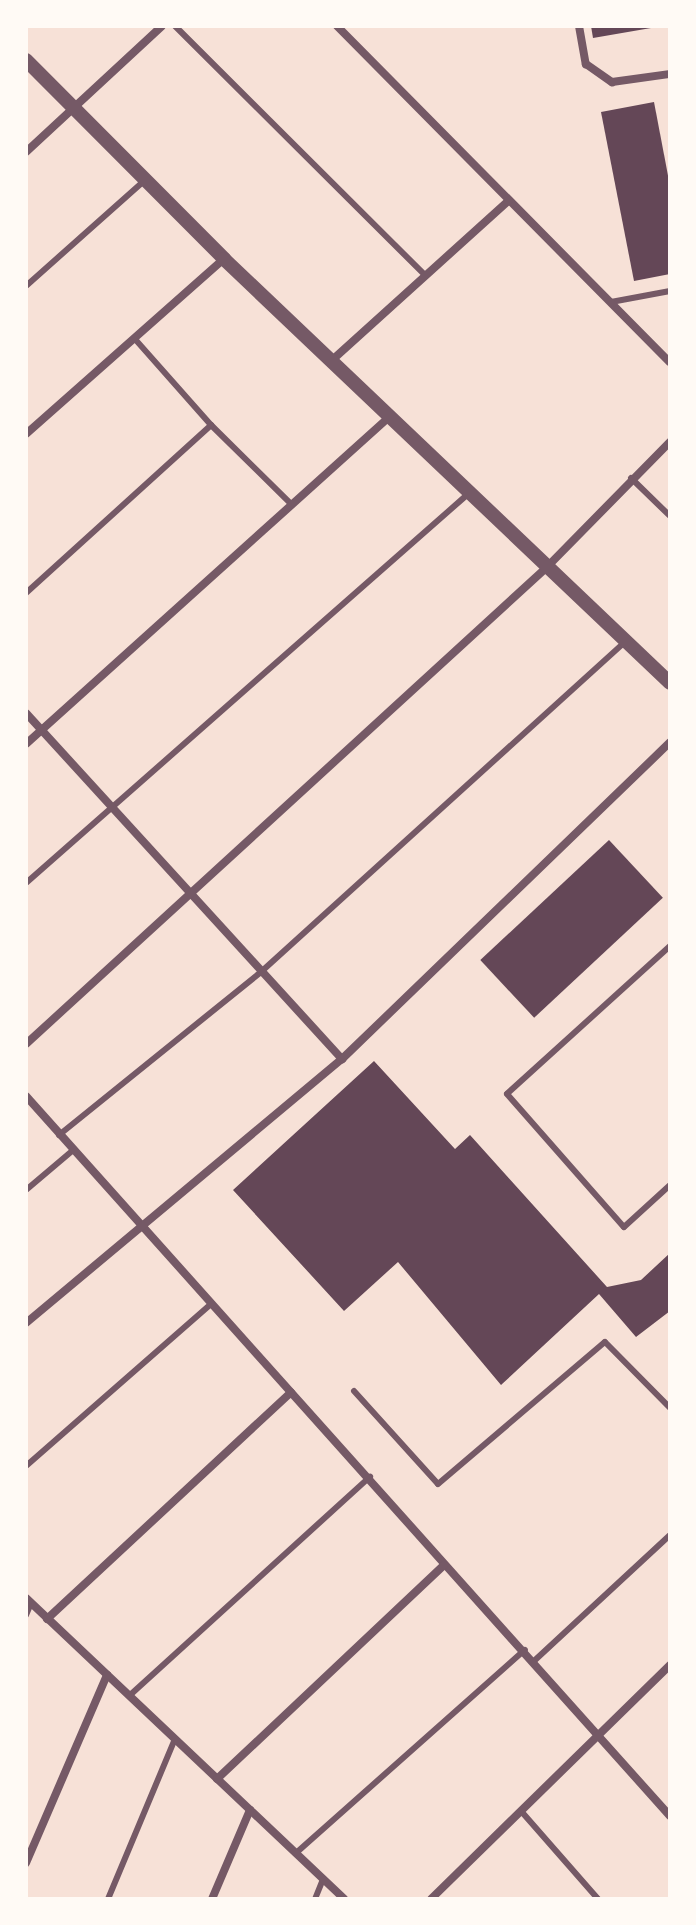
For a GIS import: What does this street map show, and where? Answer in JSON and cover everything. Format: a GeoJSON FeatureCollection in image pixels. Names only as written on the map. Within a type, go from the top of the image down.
{"type":"FeatureCollection","features":[{"type":"Feature","properties":{"kind":"street"},"geometry":{"type":"LineString","coordinates":[[26,152],[162,26]]}},
{"type":"Feature","properties":{"kind":"street"},"geometry":{"type":"LineString","coordinates":[[337,26],[670,362]]}},
{"type":"Feature","properties":{"kind":"street"},"geometry":{"type":"LineString","coordinates":[[579,26],[586,64],[612,82],[670,74]]}},
{"type":"Feature","properties":{"kind":"street"},"geometry":{"type":"LineString","coordinates":[[26,60],[330,362],[670,683]]}},
{"type":"Feature","properties":{"kind":"street"},"geometry":{"type":"LineString","coordinates":[[330,362],[509,200]]}},
{"type":"Feature","properties":{"kind":"street"},"geometry":{"type":"LineString","coordinates":[[26,434],[224,259]]}},
{"type":"Feature","properties":{"kind":"street"},"geometry":{"type":"LineString","coordinates":[[26,744],[388,418]]}},
{"type":"Feature","properties":{"kind":"street"},"geometry":{"type":"LineString","coordinates":[[26,1044],[546,568],[631,478],[670,442]]}},
{"type":"Feature","properties":{"kind":"street"},"geometry":{"type":"LineString","coordinates":[[26,713],[342,1059]]}},
{"type":"Feature","properties":{"kind":"street"},"geometry":{"type":"LineString","coordinates":[[26,1323],[342,1059],[670,742]]}},
{"type":"Feature","properties":{"kind":"street"},"geometry":{"type":"LineString","coordinates":[[26,1096],[72,1151],[143,1224],[370,1477],[444,1565],[525,1650],[593,1735],[670,1816]]}},
{"type":"Feature","properties":{"kind":"street"},"geometry":{"type":"LineString","coordinates":[[47,1619],[291,1392]]}},
{"type":"Feature","properties":{"kind":"street"},"geometry":{"type":"LineString","coordinates":[[217,1779],[444,1565]]}},
{"type":"Feature","properties":{"kind":"street"},"geometry":{"type":"LineString","coordinates":[[29,1601],[344,1899]]}},
{"type":"Feature","properties":{"kind":"street"},"geometry":{"type":"LineString","coordinates":[[431,1899],[593,1735],[670,1665]]}},
{"type":"Feature","properties":{"kind":"street"},"geometry":{"type":"LineString","coordinates":[[26,1863],[107,1675]]}},
{"type":"Feature","properties":{"kind":"street"},"geometry":{"type":"LineString","coordinates":[[212,1899],[250,1810]]}},
{"type":"Feature","properties":{"kind":"lane"},"geometry":{"type":"LineString","coordinates":[[175,26],[425,275]]}},
{"type":"Feature","properties":{"kind":"lane"},"geometry":{"type":"LineString","coordinates":[[26,286],[146,179]]}},
{"type":"Feature","properties":{"kind":"lane"},"geometry":{"type":"LineString","coordinates":[[611,302],[670,291]]}},
{"type":"Feature","properties":{"kind":"lane"},"geometry":{"type":"LineString","coordinates":[[135,339],[211,425],[291,504]]}},
{"type":"Feature","properties":{"kind":"lane"},"geometry":{"type":"LineString","coordinates":[[26,593],[211,425]]}},
{"type":"Feature","properties":{"kind":"lane"},"geometry":{"type":"LineString","coordinates":[[631,478],[670,516]]}},
{"type":"Feature","properties":{"kind":"lane"},"geometry":{"type":"LineString","coordinates":[[26,883],[468,494]]}},
{"type":"Feature","properties":{"kind":"lane"},"geometry":{"type":"LineString","coordinates":[[59,1135],[262,971],[625,642]]}},
{"type":"Feature","properties":{"kind":"lane"},"geometry":{"type":"LineString","coordinates":[[670,946],[507,1094],[624,1227],[670,1185]]}},
{"type":"Feature","properties":{"kind":"lane"},"geometry":{"type":"LineString","coordinates":[[26,1190],[72,1151]]}},
{"type":"Feature","properties":{"kind":"lane"},"geometry":{"type":"LineString","coordinates":[[26,1466],[212,1303]]}},
{"type":"Feature","properties":{"kind":"lane"},"geometry":{"type":"LineString","coordinates":[[354,1391],[438,1484],[605,1342],[670,1408]]}},
{"type":"Feature","properties":{"kind":"lane"},"geometry":{"type":"LineString","coordinates":[[129,1696],[370,1477]]}},
{"type":"Feature","properties":{"kind":"lane"},"geometry":{"type":"LineString","coordinates":[[534,1661],[670,1535]]}},
{"type":"Feature","properties":{"kind":"lane"},"geometry":{"type":"LineString","coordinates":[[26,1615],[29,1601]]}},
{"type":"Feature","properties":{"kind":"lane"},"geometry":{"type":"LineString","coordinates":[[296,1853],[525,1650]]}},
{"type":"Feature","properties":{"kind":"lane"},"geometry":{"type":"LineString","coordinates":[[108,1899],[175,1739]]}},
{"type":"Feature","properties":{"kind":"lane"},"geometry":{"type":"LineString","coordinates":[[521,1811],[598,1899]]}},
{"type":"Feature","properties":{"kind":"lane"},"geometry":{"type":"LineString","coordinates":[[315,1899],[323,1879]]}},
{"type":"Feature","properties":{"kind":"lane"},"geometry":{"type":"LineString","coordinates":[[582,1899],[590,1891]]}},
{"type":"Feature","properties":{"kind":"building"},"geometry":{"type":"Polygon","coordinates":[[[591,26],[651,26],[651,28],[593,38],[591,26]]]}},
{"type":"Feature","properties":{"kind":"building"},"geometry":{"type":"Polygon","coordinates":[[[654,102],[670,186],[670,274],[634,281],[601,112],[654,102]]]}},
{"type":"Feature","properties":{"kind":"building"},"geometry":{"type":"Polygon","coordinates":[[[609,840],[663,898],[534,1018],[480,960],[609,840]]]}},
{"type":"Feature","properties":{"kind":"building"},"geometry":{"type":"Polygon","coordinates":[[[374,1061],[455,1149],[470,1135],[607,1287],[641,1280],[670,1253],[670,1311],[636,1337],[599,1294],[501,1385],[398,1262],[344,1311],[233,1190],[374,1061]]]}}]}
